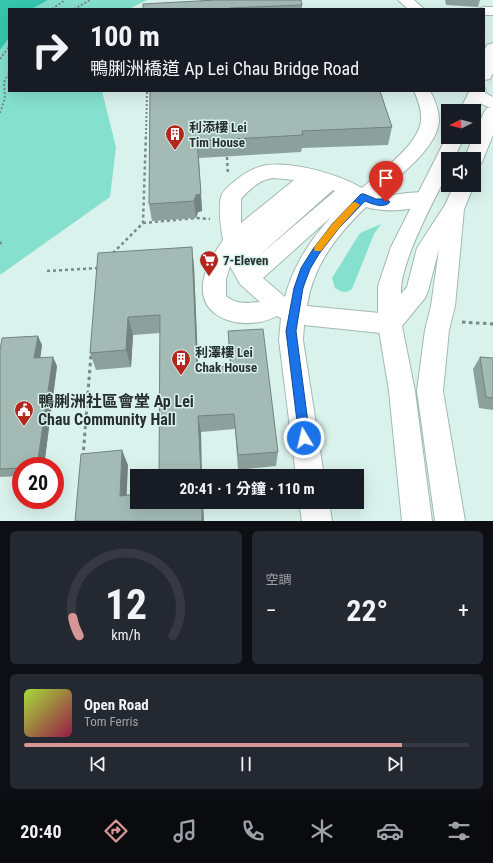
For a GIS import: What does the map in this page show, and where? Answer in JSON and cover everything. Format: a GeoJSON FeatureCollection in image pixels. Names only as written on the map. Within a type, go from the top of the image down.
{"type":"FeatureCollection","features":[{"type":"Feature","properties":{"kind":"main road"},"geometry":{"type":"LineString","coordinates":[[406,0],[416,8]]}},
{"type":"Feature","properties":{"kind":"main road"},"geometry":{"type":"LineString","coordinates":[[485,72],[493,48]]}},
{"type":"Feature","properties":{"kind":"main road"},"geometry":{"type":"LineString","coordinates":[[235,240],[357,193],[416,149],[428,126],[430,111],[422,92]]}},
{"type":"Feature","properties":{"kind":"main road"},"geometry":{"type":"LineString","coordinates":[[472,104],[478,92]]}},
{"type":"Feature","properties":{"kind":"main road"},"geometry":{"type":"LineString","coordinates":[[481,92],[493,104]]}},
{"type":"Feature","properties":{"kind":"main road"},"geometry":{"type":"LineString","coordinates":[[477,152],[493,112]]}},
{"type":"Feature","properties":{"kind":"main road"},"geometry":{"type":"LineString","coordinates":[[417,521],[402,391],[390,324],[389,286],[402,248],[452,144]]}},
{"type":"Feature","properties":{"kind":"main road"},"geometry":{"type":"LineString","coordinates":[[481,157],[493,148]]}},
{"type":"Feature","properties":{"kind":"main road"},"geometry":{"type":"LineString","coordinates":[[309,469],[287,310],[235,240],[231,197],[256,177],[265,172],[294,174],[330,182],[375,202],[424,200]]}},
{"type":"Feature","properties":{"kind":"main road"},"geometry":{"type":"LineString","coordinates":[[294,174],[235,240],[219,265],[215,279],[214,292],[216,301],[226,309],[239,313],[287,310],[390,324]]}},
{"type":"Feature","properties":{"kind":"main road"},"geometry":{"type":"LineString","coordinates":[[235,240],[330,182]]}},
{"type":"Feature","properties":{"kind":"main road"},"geometry":{"type":"LineString","coordinates":[[287,310],[299,288],[309,263],[336,226],[357,193]]}},
{"type":"Feature","properties":{"kind":"main road"},"geometry":{"type":"LineString","coordinates":[[390,324],[418,291],[428,248],[459,197]]}},
{"type":"Feature","properties":{"kind":"main road"},"geometry":{"type":"LineString","coordinates":[[450,521],[430,391],[459,197]]}},
{"type":"Feature","properties":{"kind":"main road"},"geometry":{"type":"LineString","coordinates":[[315,509],[317,521]]}},
{"type":"Feature","properties":{"kind":"path"},"geometry":{"type":"LineString","coordinates":[[53,8],[65,0]]}},
{"type":"Feature","properties":{"kind":"path"},"geometry":{"type":"LineString","coordinates":[[76,8],[90,0]]}},
{"type":"Feature","properties":{"kind":"path"},"geometry":{"type":"LineString","coordinates":[[197,2],[204,0]]}},
{"type":"Feature","properties":{"kind":"path"},"geometry":{"type":"LineString","coordinates":[[0,59],[8,48]]}},
{"type":"Feature","properties":{"kind":"path"},"geometry":{"type":"LineString","coordinates":[[0,113],[5,98],[4,82],[8,75]]}},
{"type":"Feature","properties":{"kind":"path"},"geometry":{"type":"LineString","coordinates":[[143,223],[147,92]]}},
{"type":"Feature","properties":{"kind":"path"},"geometry":{"type":"LineString","coordinates":[[227,157],[228,180]]}},
{"type":"Feature","properties":{"kind":"path"},"geometry":{"type":"LineString","coordinates":[[110,257],[143,223],[196,218],[235,240]]}},
{"type":"Feature","properties":{"kind":"path"},"geometry":{"type":"LineString","coordinates":[[98,276],[99,268],[104,262]]}},
{"type":"Feature","properties":{"kind":"path"},"geometry":{"type":"LineString","coordinates":[[47,270],[99,268]]}},
{"type":"Feature","properties":{"kind":"path"},"geometry":{"type":"LineString","coordinates":[[457,322],[493,324]]}},
{"type":"Feature","properties":{"kind":"path"},"geometry":{"type":"LineString","coordinates":[[82,458],[92,347]]}},
{"type":"Feature","properties":{"kind":"shaded area"},"geometry":{"type":"Polygon","coordinates":[[[0,0],[48,0],[34,8],[8,8],[8,39],[0,50],[0,0]]]}},
{"type":"Feature","properties":{"kind":"shaded area"},"geometry":{"type":"Polygon","coordinates":[[[48,0],[147,0],[131,8],[34,8],[48,0]]]}},
{"type":"Feature","properties":{"kind":"shaded area"},"geometry":{"type":"Polygon","coordinates":[[[8,39],[8,92],[102,92],[116,147],[110,197],[0,275],[0,50],[8,39]]]}},
{"type":"Feature","properties":{"kind":"shaded area"},"geometry":{"type":"Polygon","coordinates":[[[381,224],[374,234],[352,289],[348,292],[339,291],[335,288],[332,278],[360,233],[381,224]]]}},
{"type":"Feature","properties":{"kind":"building"},"geometry":{"type":"Polygon","coordinates":[[[217,0],[301,0],[302,5],[229,8],[143,8],[143,4],[217,0]]]}},
{"type":"Feature","properties":{"kind":"building"},"geometry":{"type":"Polygon","coordinates":[[[150,92],[380,92],[392,127],[302,131],[303,135],[197,141],[201,194],[196,195],[194,201],[149,204],[150,92]]]}},
{"type":"Feature","properties":{"kind":"building","name":"利澤樓 Lei Chak House"},"geometry":{"type":"Polygon","coordinates":[[[192,247],[197,368],[231,366],[228,331],[263,329],[278,452],[238,455],[234,414],[198,416],[201,469],[159,469],[160,315],[128,317],[126,350],[90,353],[98,253],[192,247]]]}},
{"type":"Feature","properties":{"kind":"building","name":"鴨脷洲社區會堂 Ap Lei Chau Community Hall"},"geometry":{"type":"Polygon","coordinates":[[[38,336],[34,358],[53,357],[38,457],[12,457],[12,468],[0,469],[0,350],[2,338],[38,336]]]}},
{"type":"Feature","properties":{"kind":"building"},"geometry":{"type":"Polygon","coordinates":[[[480,357],[493,358],[493,398],[486,397],[480,357]]]}},
{"type":"Feature","properties":{"kind":"building"},"geometry":{"type":"Polygon","coordinates":[[[122,450],[120,496],[130,495],[130,509],[202,509],[202,521],[75,521],[81,454],[122,450]]]}},
{"type":"Feature","properties":{"kind":"slow traffic"},"geometry":{"type":"LineString","coordinates":[[318,249],[355,205]]}},
{"type":"Feature","properties":{"kind":"place","name":"利添樓 Lei Tim House"},"geometry":{"type":"Point","coordinates":[175,151]}},
{"type":"Feature","properties":{"kind":"place","name":"7-Eleven"},"geometry":{"type":"Point","coordinates":[209,277]}},
{"type":"Feature","properties":{"kind":"place","name":"利澤樓 Lei Chak House"},"geometry":{"type":"Point","coordinates":[181,376]}},
{"type":"Feature","properties":{"kind":"place","name":"鴨脷洲社區會堂 Ap Lei Chau Community Hall"},"geometry":{"type":"Point","coordinates":[24,427]}},
{"type":"Feature","properties":{"kind":"route"},"geometry":{"type":"LineString","coordinates":[[304,438],[291,340],[293,314],[299,288],[306,268],[316,252],[336,226],[364,196],[375,202],[386,202]]}}]}
